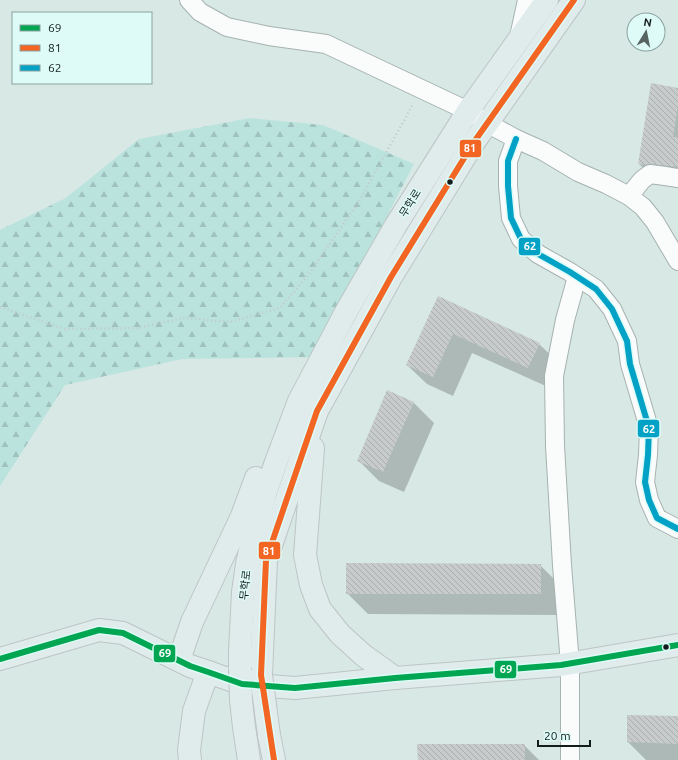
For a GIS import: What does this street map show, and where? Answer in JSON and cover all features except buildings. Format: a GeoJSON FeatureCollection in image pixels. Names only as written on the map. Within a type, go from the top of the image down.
{"type":"FeatureCollection","features":[{"type":"Feature","properties":{"kind":"main road","name":"무학로"},"geometry":{"type":"LineString","coordinates":[[246,682],[240,651],[243,592],[247,564],[266,491],[299,401],[346,312],[396,225],[468,111],[547,0]]}},
{"type":"Feature","properties":{"kind":"main road","name":"무학로"},"geometry":{"type":"LineString","coordinates":[[250,760],[244,727],[246,682],[266,560],[317,411],[391,277],[474,142],[574,0]]}},
{"type":"Feature","properties":{"kind":"main road","name":"무학로"},"geometry":{"type":"LineString","coordinates":[[317,411],[311,465],[305,555],[311,584],[320,609],[340,634],[363,655],[395,678]]}},
{"type":"Feature","properties":{"kind":"main road","name":"무학로"},"geometry":{"type":"LineString","coordinates":[[178,660],[192,622],[242,516],[265,458],[293,418]]}},
{"type":"Feature","properties":{"kind":"main road"},"geometry":{"type":"LineString","coordinates":[[0,659],[99,630],[124,633],[190,666],[208,672],[246,682],[295,688],[395,678],[570,664],[678,645]]}},
{"type":"Feature","properties":{"kind":"main road"},"geometry":{"type":"LineString","coordinates":[[190,760],[189,750],[194,711],[208,672]]}},
{"type":"Feature","properties":{"kind":"main road"},"geometry":{"type":"LineString","coordinates":[[246,682],[269,735],[274,760]]}},
{"type":"Feature","properties":{"kind":"street"},"geometry":{"type":"LineString","coordinates":[[189,0],[200,12],[227,27],[269,36],[326,44],[468,111],[516,140],[543,151],[578,172],[629,196],[643,207],[655,222],[678,261]]}},
{"type":"Feature","properties":{"kind":"street"},"geometry":{"type":"LineString","coordinates":[[518,40],[526,0]]}},
{"type":"Feature","properties":{"kind":"street"},"geometry":{"type":"LineString","coordinates":[[516,140],[508,161],[508,186],[511,218],[521,239],[538,254],[596,289],[612,309],[627,341],[630,364],[648,428],[648,455],[645,482],[649,500],[657,518],[678,529]]}},
{"type":"Feature","properties":{"kind":"street"},"geometry":{"type":"LineString","coordinates":[[629,196],[642,180],[650,174],[678,178]]}},
{"type":"Feature","properties":{"kind":"street"},"geometry":{"type":"LineString","coordinates":[[570,760],[570,664],[555,446],[554,376],[565,320],[577,277]]}},
{"type":"Feature","properties":{"kind":"path"},"geometry":{"type":"LineString","coordinates":[[0,307],[65,329],[137,328],[184,318],[230,322],[280,308],[309,274],[360,200],[421,90]]}},
{"type":"Feature","properties":{"kind":"green space"},"geometry":{"type":"Polygon","coordinates":[[[250,118],[323,125],[414,164],[314,357],[182,359],[65,385],[0,486],[0,230],[66,198],[139,139],[250,118]]]}},
{"type":"Feature","properties":{"kind":"transit line","name":"81"},"geometry":{"type":"LineString","coordinates":[[274,760],[261,675],[266,560],[317,411],[391,277],[474,142],[574,0]]}},
{"type":"Feature","properties":{"kind":"transit line","name":"62"},"geometry":{"type":"LineString","coordinates":[[516,139],[508,161],[508,186],[511,218],[521,239],[538,254],[596,289],[612,309],[627,341],[630,364],[649,428],[645,482],[649,500],[657,518],[678,529]]}},
{"type":"Feature","properties":{"kind":"transit line","name":"69"},"geometry":{"type":"LineString","coordinates":[[0,659],[99,630],[123,633],[190,666],[242,684],[295,688],[395,678],[561,665],[678,645]]}}]}
